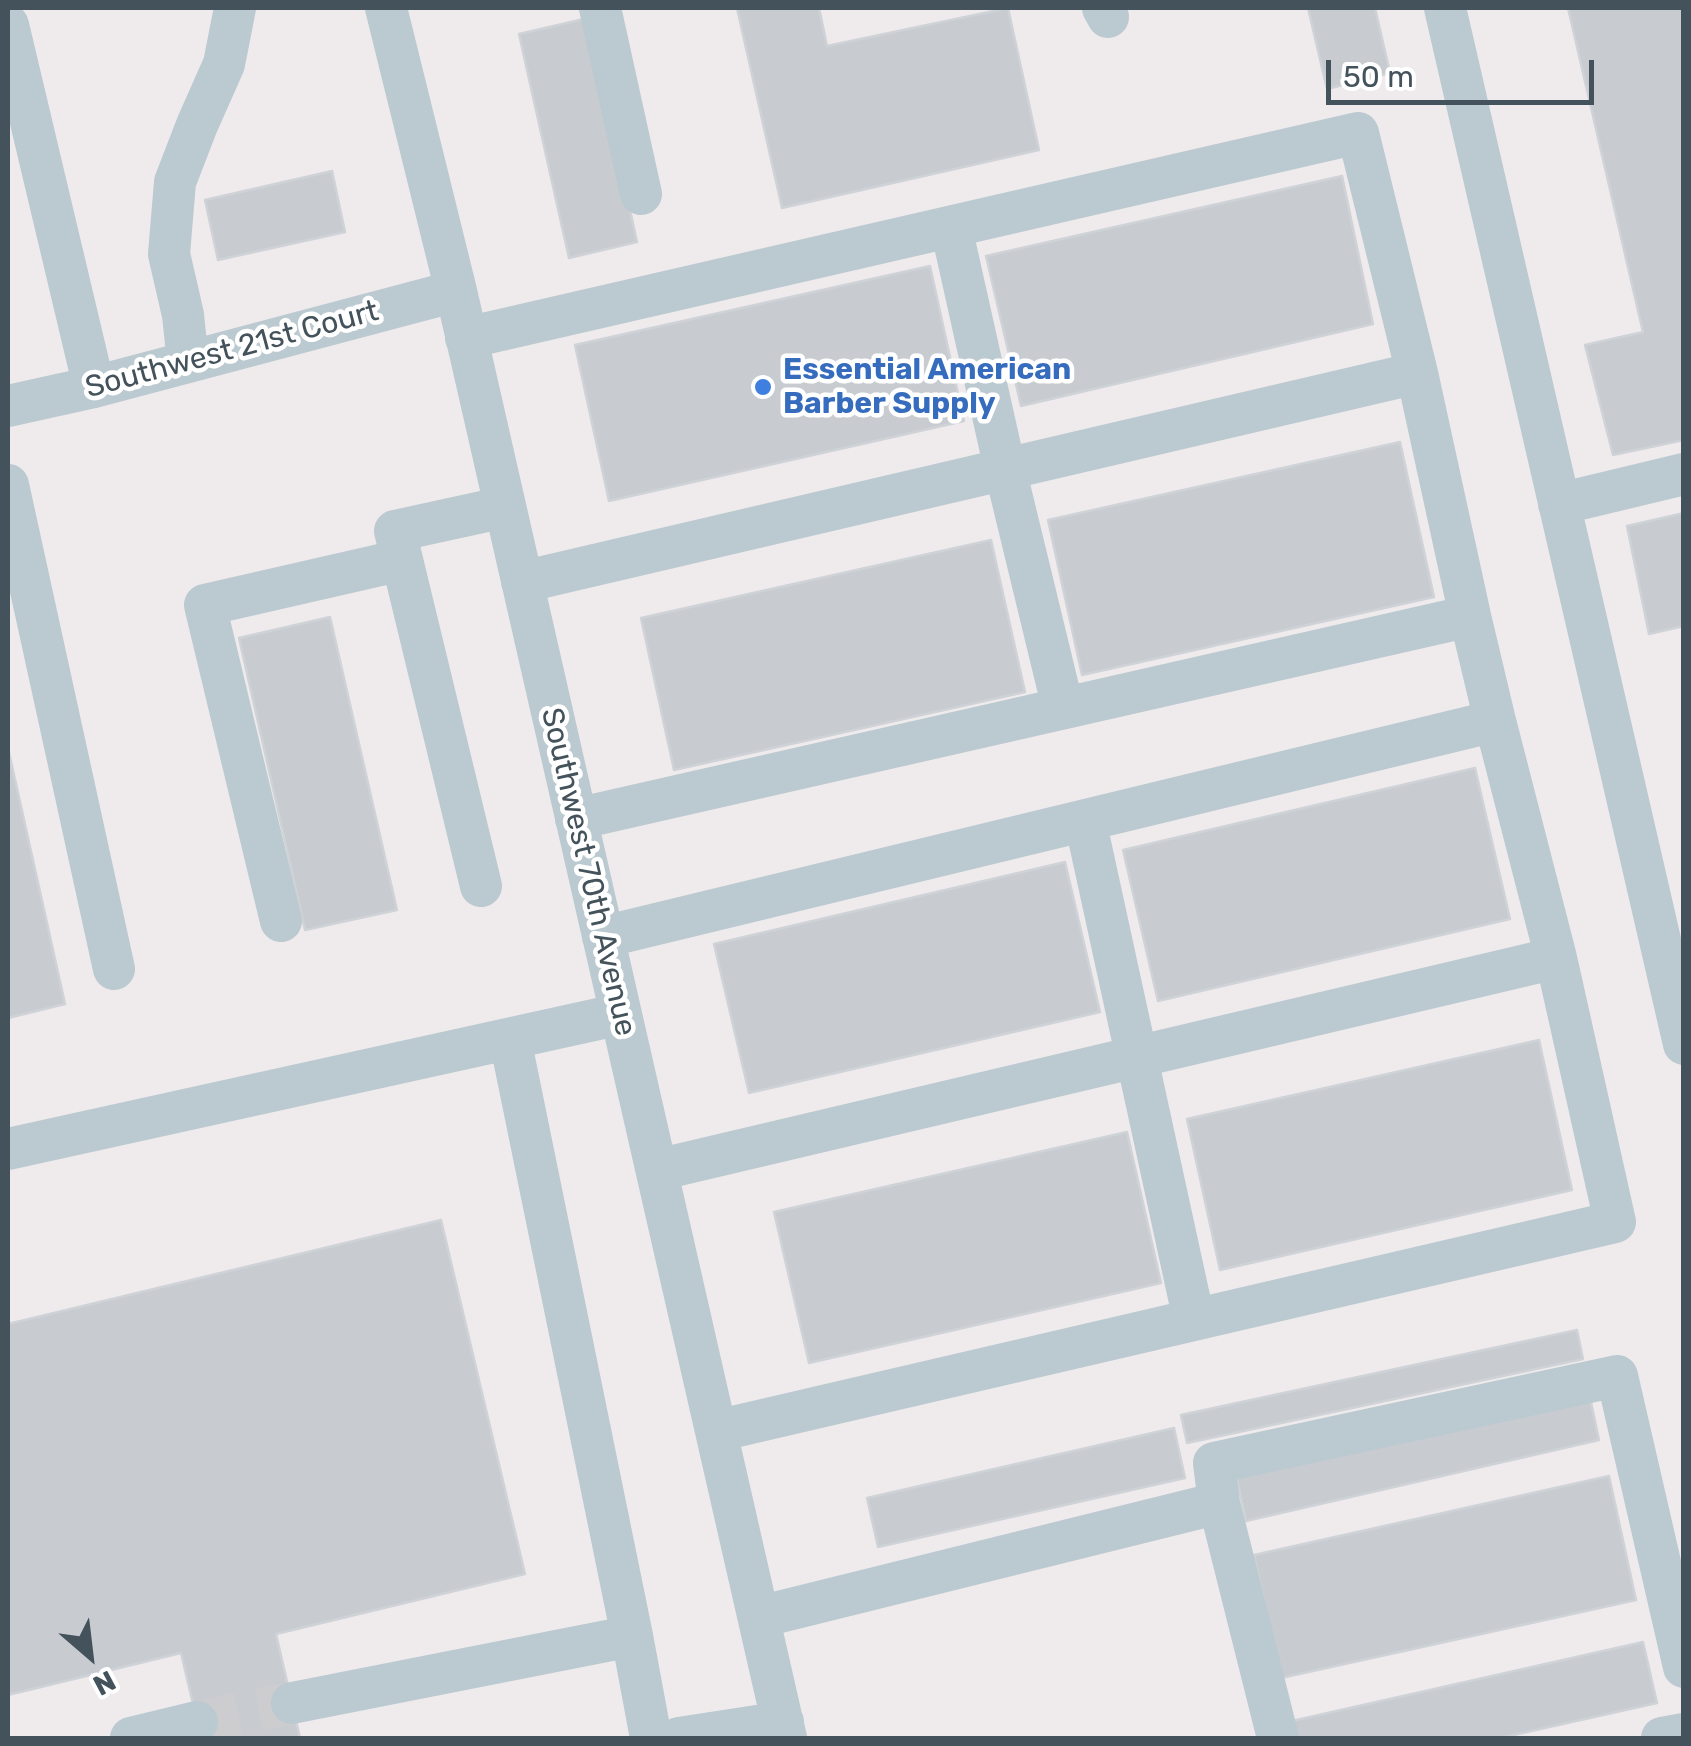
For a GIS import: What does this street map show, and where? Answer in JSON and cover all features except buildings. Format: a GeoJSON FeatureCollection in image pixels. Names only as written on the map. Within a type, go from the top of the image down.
{"type":"FeatureCollection","features":[{"type":"Feature","properties":{"kind":"street"},"geometry":{"type":"LineString","coordinates":[[188,362],[184,315],[170,254],[175,182],[224,64],[235,8]]}},
{"type":"Feature","properties":{"kind":"street","name":"Southwest 70th Avenue"},"geometry":{"type":"LineString","coordinates":[[386,8],[456,291],[785,1730]]}},
{"type":"Feature","properties":{"kind":"street"},"geometry":{"type":"LineString","coordinates":[[600,8],[641,194]]}},
{"type":"Feature","properties":{"kind":"street"},"geometry":{"type":"LineString","coordinates":[[1445,8],[1684,1044]]}},
{"type":"Feature","properties":{"kind":"street"},"geometry":{"type":"LineString","coordinates":[[8,25],[94,387]]}},
{"type":"Feature","properties":{"kind":"street"},"geometry":{"type":"LineString","coordinates":[[466,338],[1358,133],[1417,373],[1495,721],[1556,958],[1615,1222],[716,1431]]}},
{"type":"Feature","properties":{"kind":"street"},"geometry":{"type":"LineString","coordinates":[[951,227],[1063,708]]}},
{"type":"Feature","properties":{"kind":"street","name":"Southwest 21st Court"},"geometry":{"type":"LineString","coordinates":[[8,406],[456,291]]}},
{"type":"Feature","properties":{"kind":"street"},"geometry":{"type":"LineString","coordinates":[[522,582],[1417,373]]}},
{"type":"Feature","properties":{"kind":"street"},"geometry":{"type":"LineString","coordinates":[[1559,504],[1684,474]]}},
{"type":"Feature","properties":{"kind":"street"},"geometry":{"type":"LineString","coordinates":[[8,485],[114,970]]}},
{"type":"Feature","properties":{"kind":"street"},"geometry":{"type":"LineString","coordinates":[[480,886],[395,532],[505,507]]}},
{"type":"Feature","properties":{"kind":"street"},"geometry":{"type":"LineString","coordinates":[[282,920],[205,605],[402,560]]}},
{"type":"Feature","properties":{"kind":"street"},"geometry":{"type":"LineString","coordinates":[[576,819],[1470,616]]}},
{"type":"Feature","properties":{"kind":"street"},"geometry":{"type":"LineString","coordinates":[[603,937],[1495,721]]}},
{"type":"Feature","properties":{"kind":"street"},"geometry":{"type":"LineString","coordinates":[[1085,820],[1194,1320]]}},
{"type":"Feature","properties":{"kind":"street"},"geometry":{"type":"LineString","coordinates":[[657,1170],[1556,958]]}},
{"type":"Feature","properties":{"kind":"street"},"geometry":{"type":"LineString","coordinates":[[8,1149],[621,1014]]}},
{"type":"Feature","properties":{"kind":"street"},"geometry":{"type":"LineString","coordinates":[[510,1038],[651,1738]]}},
{"type":"Feature","properties":{"kind":"street"},"geometry":{"type":"LineString","coordinates":[[1278,1738],[1219,1503],[1214,1464],[1617,1376],[1684,1667]]}},
{"type":"Feature","properties":{"kind":"street"},"geometry":{"type":"LineString","coordinates":[[758,1617],[1219,1503]]}},
{"type":"Feature","properties":{"kind":"street"},"geometry":{"type":"LineString","coordinates":[[292,1703],[632,1636]]}},
{"type":"Feature","properties":{"kind":"street"},"geometry":{"type":"LineString","coordinates":[[132,1738],[197,1722]]}},
{"type":"Feature","properties":{"kind":"street"},"geometry":{"type":"LineString","coordinates":[[679,1738],[785,1730]]}},
{"type":"Feature","properties":{"kind":"street"},"geometry":{"type":"LineString","coordinates":[[1662,1738],[1684,1734]]}},
{"type":"Feature","properties":{"kind":"tunnel"},"geometry":{"type":"LineString","coordinates":[[197,1722],[292,1703]]}},
{"type":"Feature","properties":{"kind":"place","name":"Essential American Barber Supply"},"geometry":{"type":"Point","coordinates":[763,387]}}]}
